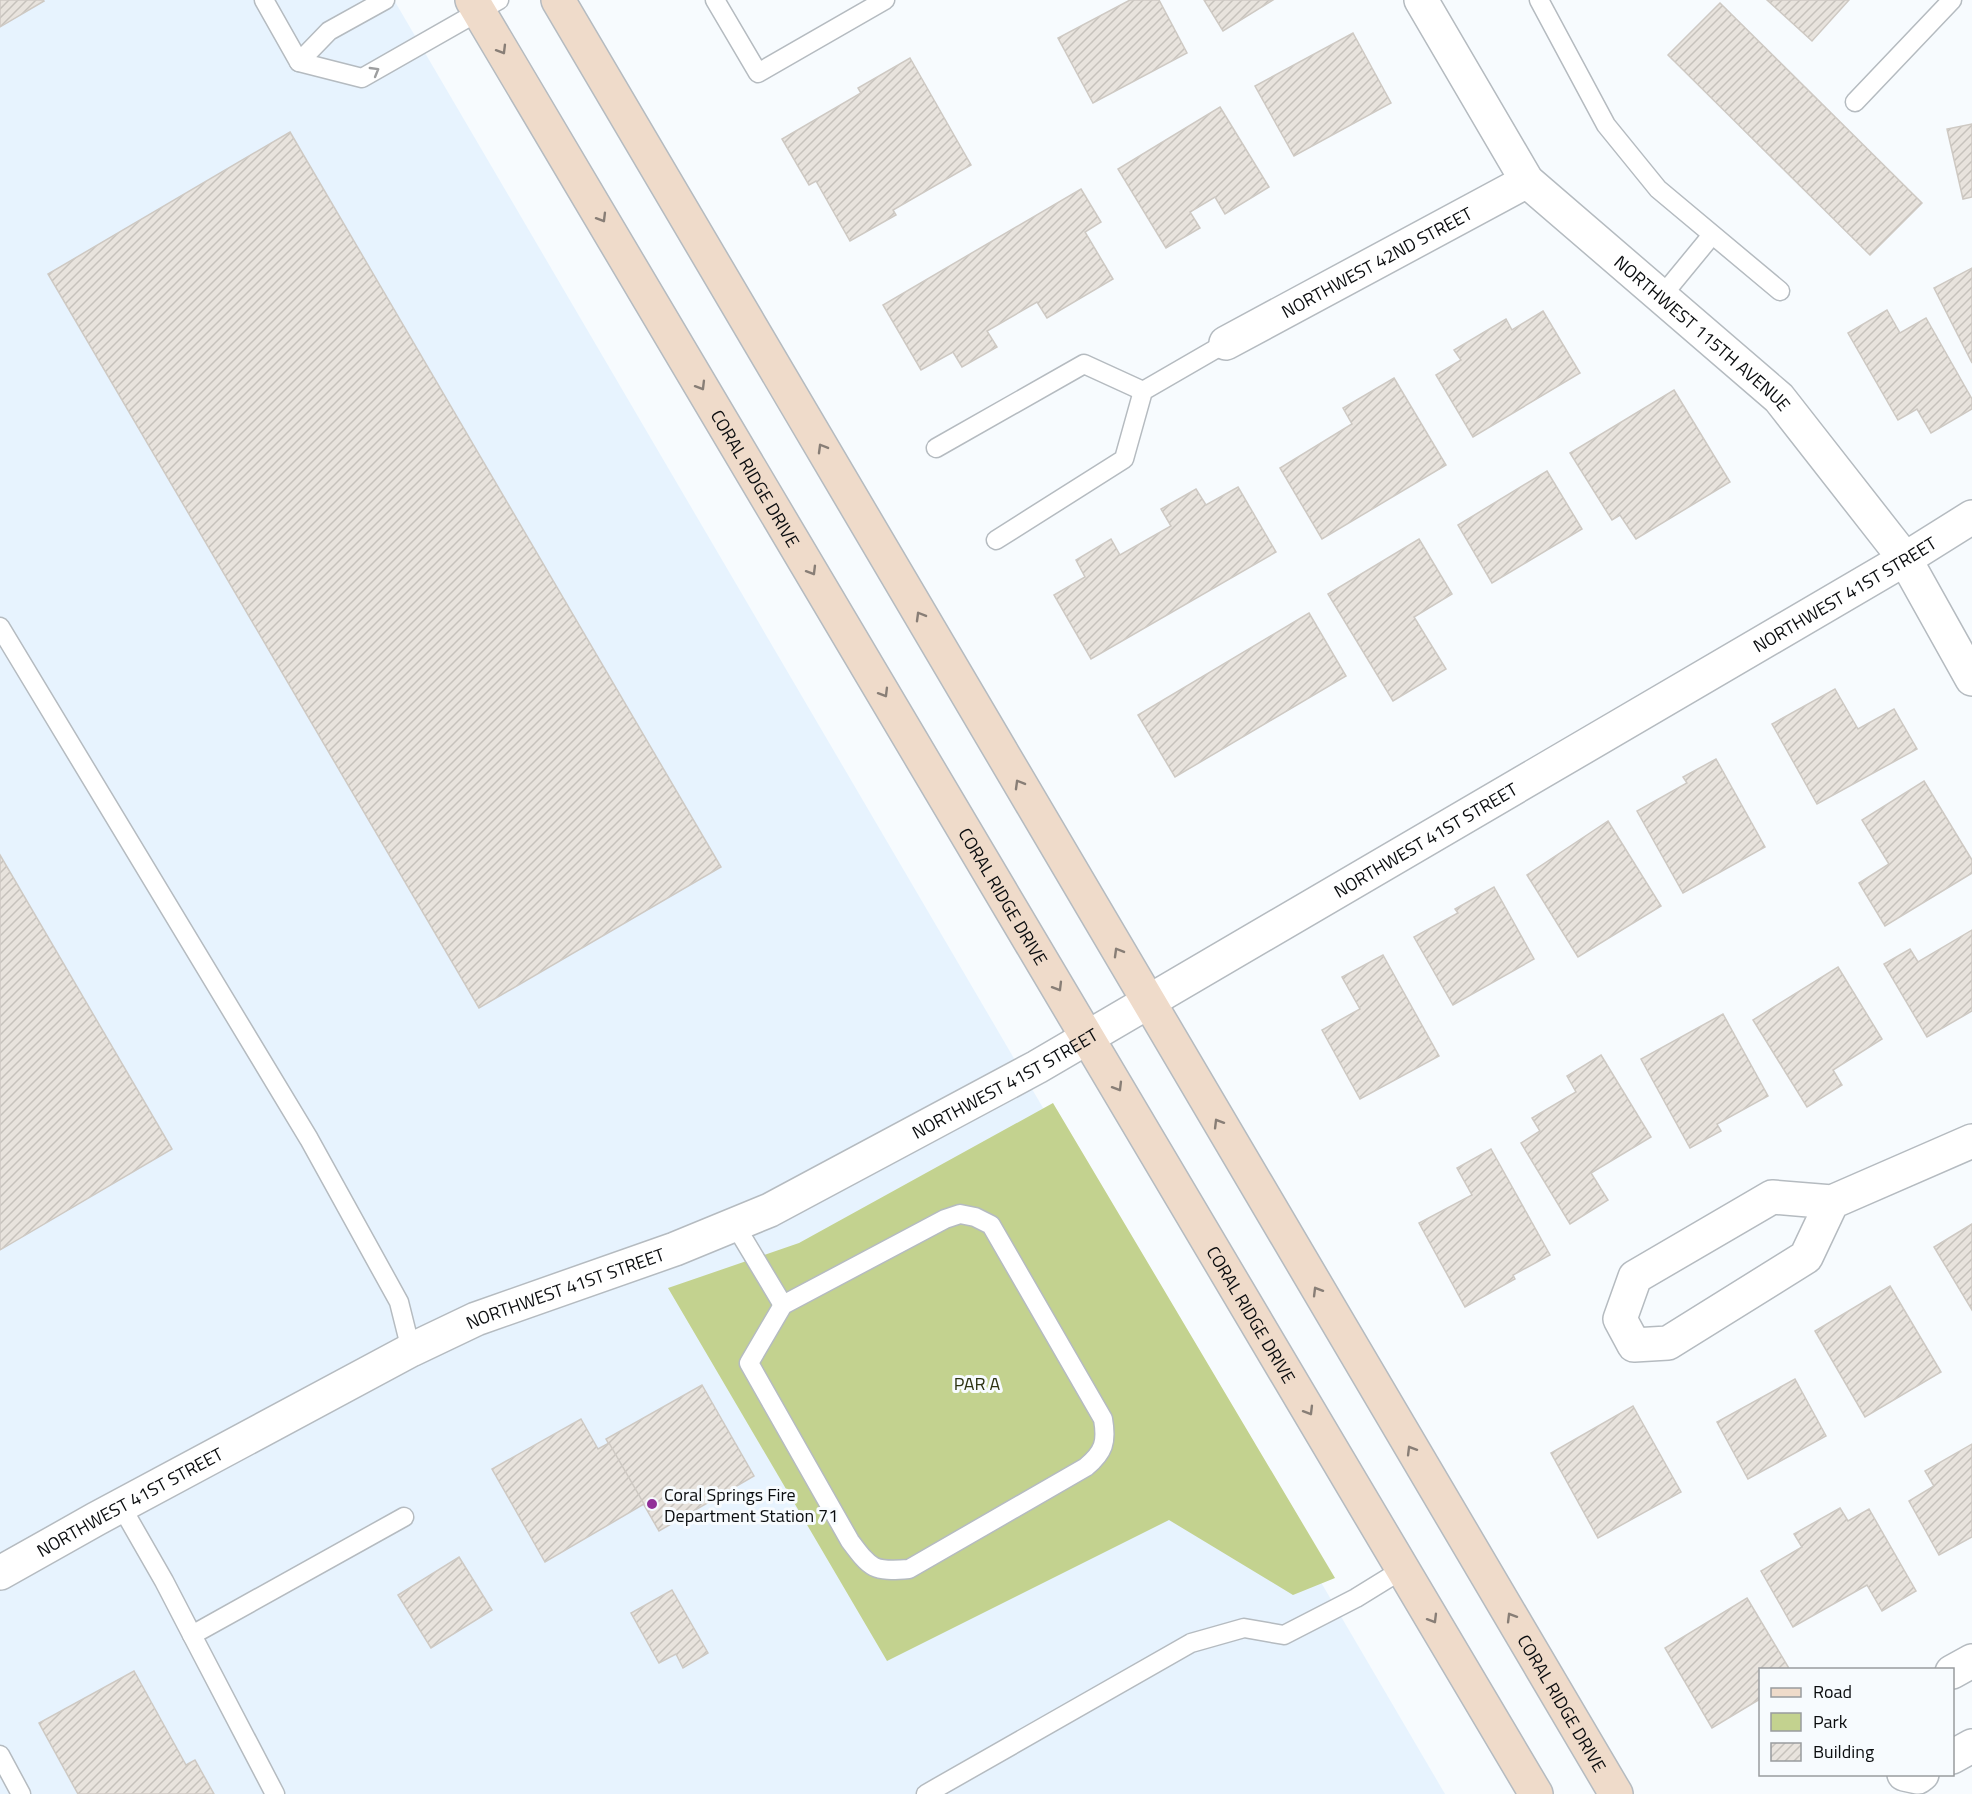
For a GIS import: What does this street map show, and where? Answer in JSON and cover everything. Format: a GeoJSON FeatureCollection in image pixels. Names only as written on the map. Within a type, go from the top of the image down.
{"type":"FeatureCollection","features":[{"type":"Feature","properties":{"kind":"main road","name":"CORAL RIDGE DRIVE"},"geometry":{"type":"LineString","coordinates":[[558,0],[1616,1794]]}},
{"type":"Feature","properties":{"kind":"main road","name":"CORAL RIDGE DRIVE"},"geometry":{"type":"LineString","coordinates":[[483,4],[1088,1037],[1536,1794]]}},
{"type":"Feature","properties":{"kind":"street","name":"NORTHWEST 115TH AVENUE"},"geometry":{"type":"LineString","coordinates":[[1420,0],[1527,181],[1779,398],[1905,559],[1972,679]]}},
{"type":"Feature","properties":{"kind":"street","name":"NORTHWEST 42ND STREET"},"geometry":{"type":"LineString","coordinates":[[1226,343],[1527,181]]}},
{"type":"Feature","properties":{"kind":"street","name":"NORTHWEST 41ST STREET"},"geometry":{"type":"LineString","coordinates":[[0,1573],[411,1350],[476,1319],[675,1249],[770,1210],[1148,1003],[1905,559],[1972,517]]}},
{"type":"Feature","properties":{"kind":"street"},"geometry":{"type":"LineString","coordinates":[[1832,1202],[1806,1257],[1668,1342],[1634,1345],[1620,1319],[1635,1277],[1772,1197],[1832,1202],[1972,1141]]}},
{"type":"Feature","properties":{"kind":"street"},"geometry":{"type":"LineString","coordinates":[[1954,1671],[1972,1661]]}},
{"type":"Feature","properties":{"kind":"street"},"geometry":{"type":"LineString","coordinates":[[1954,1756],[1972,1746]]}},
{"type":"Feature","properties":{"kind":"lane"},"geometry":{"type":"LineString","coordinates":[[264,0],[299,62],[362,78],[483,4]]}},
{"type":"Feature","properties":{"kind":"lane"},"geometry":{"type":"LineString","coordinates":[[299,62],[329,31],[385,0]]}},
{"type":"Feature","properties":{"kind":"lane"},"geometry":{"type":"LineString","coordinates":[[715,0],[758,73],[885,0]]}},
{"type":"Feature","properties":{"kind":"lane"},"geometry":{"type":"LineString","coordinates":[[1539,0],[1606,125],[1658,189],[1780,291]]}},
{"type":"Feature","properties":{"kind":"lane"},"geometry":{"type":"LineString","coordinates":[[1855,102],[1952,0]]}},
{"type":"Feature","properties":{"kind":"lane"},"geometry":{"type":"LineString","coordinates":[[1661,297],[1712,235]]}},
{"type":"Feature","properties":{"kind":"lane"},"geometry":{"type":"LineString","coordinates":[[996,540],[1124,459],[1143,392],[1226,343]]}},
{"type":"Feature","properties":{"kind":"lane"},"geometry":{"type":"LineString","coordinates":[[936,448],[1084,364],[1143,392]]}},
{"type":"Feature","properties":{"kind":"lane"},"geometry":{"type":"LineString","coordinates":[[0,627],[309,1139],[399,1302],[411,1350]]}},
{"type":"Feature","properties":{"kind":"lane"},"geometry":{"type":"LineString","coordinates":[[960,1214],[975,1217],[991,1225],[1103,1419],[1106,1436],[1099,1455],[1086,1467],[909,1569],[883,1571],[867,1564],[850,1541],[749,1363],[783,1305],[945,1219],[960,1214]]}},
{"type":"Feature","properties":{"kind":"lane"},"geometry":{"type":"LineString","coordinates":[[735,1225],[783,1305]]}},
{"type":"Feature","properties":{"kind":"lane"},"geometry":{"type":"LineString","coordinates":[[121,1506],[164,1581],[275,1794]]}},
{"type":"Feature","properties":{"kind":"lane"},"geometry":{"type":"LineString","coordinates":[[192,1635],[404,1516]]}},
{"type":"Feature","properties":{"kind":"lane"},"geometry":{"type":"LineString","coordinates":[[926,1794],[1191,1643],[1244,1628],[1284,1635],[1356,1598],[1403,1569]]}},
{"type":"Feature","properties":{"kind":"lane"},"geometry":{"type":"LineString","coordinates":[[0,1755],[21,1794]]}},
{"type":"Feature","properties":{"kind":"shaded area"},"geometry":{"type":"Polygon","coordinates":[[[0,0],[394,0],[1445,1794],[0,1794],[0,0]]]}},
{"type":"Feature","properties":{"kind":"green space","name":"PAR A"},"geometry":{"type":"Polygon","coordinates":[[[1053,1103],[1335,1578],[1293,1595],[1169,1520],[887,1661],[668,1288],[799,1243],[1053,1103]]]}},
{"type":"Feature","properties":{"kind":"building"},"geometry":{"type":"Polygon","coordinates":[[[0,0],[43,0],[44,1],[0,27],[0,0]]]}},
{"type":"Feature","properties":{"kind":"building"},"geometry":{"type":"Polygon","coordinates":[[[1130,0],[1159,0],[1187,53],[1093,103],[1058,38],[1130,0]]]}},
{"type":"Feature","properties":{"kind":"building"},"geometry":{"type":"Polygon","coordinates":[[[1204,0],[1273,0],[1223,31],[1204,0]]]}},
{"type":"Feature","properties":{"kind":"building"},"geometry":{"type":"Polygon","coordinates":[[[1767,0],[1849,0],[1812,41],[1767,0]]]}},
{"type":"Feature","properties":{"kind":"building"},"geometry":{"type":"Polygon","coordinates":[[[1720,3],[1922,203],[1870,255],[1668,55],[1720,3]]]}},
{"type":"Feature","properties":{"kind":"building"},"geometry":{"type":"Polygon","coordinates":[[[1353,33],[1391,103],[1294,156],[1255,86],[1353,33]]]}},
{"type":"Feature","properties":{"kind":"building"},"geometry":{"type":"Polygon","coordinates":[[[910,58],[971,165],[893,210],[896,215],[850,241],[816,181],[809,185],[782,139],[861,93],[858,88],[910,58]]]}},
{"type":"Feature","properties":{"kind":"building"},"geometry":{"type":"Polygon","coordinates":[[[1220,107],[1269,187],[1225,214],[1215,197],[1190,212],[1200,228],[1166,248],[1118,169],[1220,107]]]}},
{"type":"Feature","properties":{"kind":"building"},"geometry":{"type":"Polygon","coordinates":[[[1972,124],[1972,197],[1963,199],[1947,129],[1972,124]]]}},
{"type":"Feature","properties":{"kind":"building"},"geometry":{"type":"Polygon","coordinates":[[[290,132],[721,867],[479,1008],[48,274],[290,132]]]}},
{"type":"Feature","properties":{"kind":"building"},"geometry":{"type":"Polygon","coordinates":[[[1081,189],[1101,222],[1085,232],[1113,279],[1047,318],[1037,302],[987,331],[997,347],[962,367],[953,352],[921,370],[883,305],[1081,189]]]}},
{"type":"Feature","properties":{"kind":"building"},"geometry":{"type":"Polygon","coordinates":[[[1972,268],[1972,363],[1934,288],[1972,268]]]}},
{"type":"Feature","properties":{"kind":"building"},"geometry":{"type":"Polygon","coordinates":[[[1887,310],[1900,333],[1926,318],[1972,399],[1972,409],[1931,433],[1917,409],[1898,420],[1848,333],[1887,310]]]}},
{"type":"Feature","properties":{"kind":"building"},"geometry":{"type":"Polygon","coordinates":[[[1543,311],[1580,373],[1473,437],[1436,375],[1461,360],[1454,350],[1506,319],[1512,330],[1543,311]]]}},
{"type":"Feature","properties":{"kind":"building"},"geometry":{"type":"Polygon","coordinates":[[[1394,378],[1446,465],[1322,539],[1280,468],[1352,424],[1343,408],[1394,378]]]}},
{"type":"Feature","properties":{"kind":"building"},"geometry":{"type":"Polygon","coordinates":[[[1674,390],[1730,482],[1636,539],[1620,515],[1612,520],[1570,453],[1674,390]]]}},
{"type":"Feature","properties":{"kind":"building"},"geometry":{"type":"Polygon","coordinates":[[[1547,471],[1582,529],[1492,583],[1458,525],[1547,471]]]}},
{"type":"Feature","properties":{"kind":"building"},"geometry":{"type":"Polygon","coordinates":[[[1238,487],[1276,552],[1091,659],[1054,595],[1085,577],[1076,560],[1111,539],[1120,555],[1171,526],[1161,509],[1196,489],[1206,505],[1238,487]]]}},
{"type":"Feature","properties":{"kind":"building"},"geometry":{"type":"Polygon","coordinates":[[[1419,539],[1452,594],[1414,617],[1446,669],[1393,701],[1328,594],[1419,539]]]}},
{"type":"Feature","properties":{"kind":"building"},"geometry":{"type":"Polygon","coordinates":[[[1309,613],[1346,676],[1175,777],[1138,715],[1309,613]]]}},
{"type":"Feature","properties":{"kind":"building"},"geometry":{"type":"Polygon","coordinates":[[[1835,689],[1858,729],[1894,709],[1917,749],[1817,804],[1772,724],[1835,689]]]}},
{"type":"Feature","properties":{"kind":"building"},"geometry":{"type":"Polygon","coordinates":[[[1716,759],[1765,847],[1683,893],[1637,811],[1687,783],[1683,777],[1716,759]]]}},
{"type":"Feature","properties":{"kind":"building"},"geometry":{"type":"Polygon","coordinates":[[[1924,781],[1972,860],[1972,873],[1885,926],[1859,883],[1889,864],[1862,820],[1924,781]]]}},
{"type":"Feature","properties":{"kind":"building"},"geometry":{"type":"Polygon","coordinates":[[[1608,821],[1661,906],[1578,957],[1527,875],[1608,821]]]}},
{"type":"Feature","properties":{"kind":"building"},"geometry":{"type":"Polygon","coordinates":[[[0,855],[172,1149],[0,1250],[0,855]]]}},
{"type":"Feature","properties":{"kind":"building"},"geometry":{"type":"Polygon","coordinates":[[[1494,887],[1534,959],[1453,1005],[1414,937],[1458,913],[1455,909],[1494,887]]]}},
{"type":"Feature","properties":{"kind":"building"},"geometry":{"type":"Polygon","coordinates":[[[1972,930],[1972,1011],[1927,1037],[1884,964],[1910,949],[1918,962],[1972,930]]]}},
{"type":"Feature","properties":{"kind":"building"},"geometry":{"type":"Polygon","coordinates":[[[1383,955],[1439,1056],[1360,1099],[1322,1030],[1360,1009],[1342,977],[1383,955]]]}},
{"type":"Feature","properties":{"kind":"building"},"geometry":{"type":"Polygon","coordinates":[[[1838,967],[1882,1039],[1833,1070],[1842,1085],[1807,1107],[1753,1020],[1838,967]]]}},
{"type":"Feature","properties":{"kind":"building"},"geometry":{"type":"Polygon","coordinates":[[[1723,1014],[1768,1096],[1717,1124],[1721,1131],[1690,1148],[1641,1059],[1723,1014]]]}},
{"type":"Feature","properties":{"kind":"building"},"geometry":{"type":"Polygon","coordinates":[[[1601,1055],[1651,1137],[1591,1173],[1608,1200],[1570,1224],[1521,1143],[1540,1131],[1532,1118],[1576,1092],[1567,1076],[1601,1055]]]}},
{"type":"Feature","properties":{"kind":"building"},"geometry":{"type":"Polygon","coordinates":[[[1491,1149],[1550,1255],[1513,1275],[1515,1279],[1465,1307],[1419,1223],[1472,1195],[1457,1168],[1491,1149]]]}},
{"type":"Feature","properties":{"kind":"building"},"geometry":{"type":"Polygon","coordinates":[[[1972,1224],[1972,1310],[1934,1247],[1972,1224]]]}},
{"type":"Feature","properties":{"kind":"building"},"geometry":{"type":"Polygon","coordinates":[[[1890,1286],[1941,1372],[1865,1417],[1815,1331],[1890,1286]]]}},
{"type":"Feature","properties":{"kind":"building"},"geometry":{"type":"Polygon","coordinates":[[[1795,1379],[1826,1436],[1748,1479],[1717,1422],[1795,1379]]]}},
{"type":"Feature","properties":{"kind":"building"},"geometry":{"type":"Polygon","coordinates":[[[702,1385],[754,1476],[659,1531],[606,1439],[702,1385]]]}},
{"type":"Feature","properties":{"kind":"building"},"geometry":{"type":"Polygon","coordinates":[[[1633,1406],[1681,1492],[1598,1538],[1551,1453],[1633,1406]]]}},
{"type":"Feature","properties":{"kind":"building"},"geometry":{"type":"Polygon","coordinates":[[[581,1419],[598,1449],[609,1443],[644,1504],[545,1562],[492,1469],[581,1419]]]}},
{"type":"Feature","properties":{"kind":"building"},"geometry":{"type":"Polygon","coordinates":[[[1972,1444],[1972,1537],[1939,1555],[1909,1501],[1934,1486],[1925,1471],[1972,1444]]]}},
{"type":"Feature","properties":{"kind":"building"},"geometry":{"type":"Polygon","coordinates":[[[1840,1508],[1848,1521],[1869,1509],[1916,1591],[1882,1611],[1867,1585],[1793,1627],[1761,1571],[1802,1547],[1794,1534],[1840,1508]]]}},
{"type":"Feature","properties":{"kind":"building"},"geometry":{"type":"Polygon","coordinates":[[[459,1557],[492,1610],[431,1648],[398,1595],[459,1557]]]}},
{"type":"Feature","properties":{"kind":"building"},"geometry":{"type":"Polygon","coordinates":[[[672,1590],[708,1653],[683,1668],[676,1654],[659,1663],[631,1613],[672,1590]]]}},
{"type":"Feature","properties":{"kind":"building"},"geometry":{"type":"Polygon","coordinates":[[[1747,1598],[1789,1668],[1759,1668],[1759,1700],[1712,1728],[1665,1648],[1747,1598]]]}},
{"type":"Feature","properties":{"kind":"building"},"geometry":{"type":"Polygon","coordinates":[[[134,1671],[186,1765],[195,1760],[214,1794],[78,1794],[39,1723],[134,1671]]]}},
{"type":"Feature","properties":{"kind":"place","name":"Coral Springs Fire Department Station 71"},"geometry":{"type":"Point","coordinates":[652,1504]}}]}
